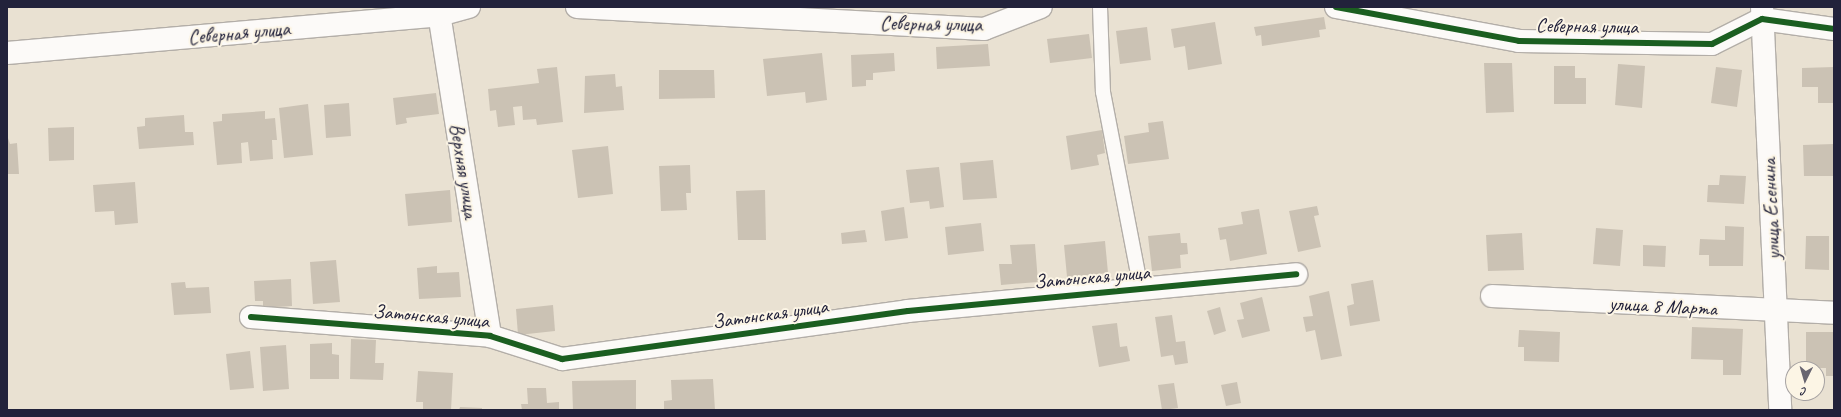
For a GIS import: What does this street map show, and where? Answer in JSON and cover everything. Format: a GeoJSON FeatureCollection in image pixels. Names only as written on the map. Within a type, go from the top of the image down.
{"type":"FeatureCollection","features":[{"type":"Feature","properties":{"kind":"street","name":"Северная улица"},"geometry":{"type":"LineString","coordinates":[[7,53],[470,7]]}},
{"type":"Feature","properties":{"kind":"street","name":"Северная улица"},"geometry":{"type":"LineString","coordinates":[[577,7],[984,28],[1041,7]]}},
{"type":"Feature","properties":{"kind":"street","name":"Северная улица"},"geometry":{"type":"LineString","coordinates":[[1336,7],[1519,41],[1712,44],[1762,13]]}},
{"type":"Feature","properties":{"kind":"street","name":"Верхняя улица"},"geometry":{"type":"LineString","coordinates":[[439,11],[490,336]]}},
{"type":"Feature","properties":{"kind":"street"},"geometry":{"type":"LineString","coordinates":[[1762,13],[1834,29]]}},
{"type":"Feature","properties":{"kind":"street","name":"улица Есенина"},"geometry":{"type":"LineString","coordinates":[[1762,13],[1780,410]]}},
{"type":"Feature","properties":{"kind":"street","name":"Затонская улица"},"geometry":{"type":"LineString","coordinates":[[251,317],[490,336],[562,359],[908,311],[1296,274]]}},
{"type":"Feature","properties":{"kind":"street","name":"улица 8 Марта"},"geometry":{"type":"LineString","coordinates":[[1492,296],[1775,313],[1834,313]]}},
{"type":"Feature","properties":{"kind":"lane"},"geometry":{"type":"LineString","coordinates":[[1100,7],[1103,92],[1141,289]]}},
{"type":"Feature","properties":{"kind":"building"},"geometry":{"type":"Polygon","coordinates":[[[1324,17],[1326,29],[1319,30],[1320,37],[1262,46],[1261,35],[1256,36],[1254,27],[1324,17]]]}},
{"type":"Feature","properties":{"kind":"building"},"geometry":{"type":"Polygon","coordinates":[[[1215,22],[1222,64],[1188,70],[1185,46],[1174,48],[1171,29],[1215,22]]]}},
{"type":"Feature","properties":{"kind":"building"},"geometry":{"type":"Polygon","coordinates":[[[1147,27],[1151,60],[1120,64],[1116,31],[1147,27]]]}},
{"type":"Feature","properties":{"kind":"building"},"geometry":{"type":"Polygon","coordinates":[[[1089,34],[1092,58],[1050,63],[1047,39],[1089,34]]]}},
{"type":"Feature","properties":{"kind":"building"},"geometry":{"type":"Polygon","coordinates":[[[988,44],[990,66],[937,69],[936,47],[988,44]]]}},
{"type":"Feature","properties":{"kind":"building"},"geometry":{"type":"Polygon","coordinates":[[[822,53],[827,100],[806,103],[805,92],[767,96],[763,59],[822,53]]]}},
{"type":"Feature","properties":{"kind":"building"},"geometry":{"type":"Polygon","coordinates":[[[894,53],[895,71],[873,73],[873,80],[866,80],[866,86],[852,87],[851,55],[894,53]]]}},
{"type":"Feature","properties":{"kind":"building"},"geometry":{"type":"Polygon","coordinates":[[[1484,63],[1512,63],[1514,112],[1486,113],[1484,63]]]}},
{"type":"Feature","properties":{"kind":"building"},"geometry":{"type":"Polygon","coordinates":[[[1618,64],[1645,66],[1642,108],[1615,105],[1618,64]]]}},
{"type":"Feature","properties":{"kind":"building"},"geometry":{"type":"Polygon","coordinates":[[[1554,66],[1575,66],[1575,78],[1586,78],[1586,104],[1554,104],[1554,66]]]}},
{"type":"Feature","properties":{"kind":"building"},"geometry":{"type":"Polygon","coordinates":[[[557,67],[563,122],[537,125],[536,119],[523,120],[522,106],[513,107],[515,125],[498,127],[496,110],[490,111],[488,89],[539,83],[537,69],[557,67]]]}},
{"type":"Feature","properties":{"kind":"building"},"geometry":{"type":"Polygon","coordinates":[[[1716,67],[1742,70],[1737,107],[1711,103],[1716,67]]]}},
{"type":"Feature","properties":{"kind":"building"},"geometry":{"type":"Polygon","coordinates":[[[1834,67],[1834,103],[1818,103],[1818,87],[1802,87],[1802,68],[1834,67]]]}},
{"type":"Feature","properties":{"kind":"building"},"geometry":{"type":"Polygon","coordinates":[[[659,70],[714,70],[715,98],[659,99],[659,70]]]}},
{"type":"Feature","properties":{"kind":"building"},"geometry":{"type":"Polygon","coordinates":[[[615,74],[616,87],[622,86],[624,110],[584,113],[585,76],[615,74]]]}},
{"type":"Feature","properties":{"kind":"building"},"geometry":{"type":"Polygon","coordinates":[[[436,93],[439,114],[406,118],[407,123],[396,125],[393,98],[436,93]]]}},
{"type":"Feature","properties":{"kind":"building"},"geometry":{"type":"Polygon","coordinates":[[[349,103],[351,136],[326,138],[324,105],[349,103]]]}},
{"type":"Feature","properties":{"kind":"building"},"geometry":{"type":"Polygon","coordinates":[[[308,104],[313,155],[284,158],[279,108],[308,104]]]}},
{"type":"Feature","properties":{"kind":"building"},"geometry":{"type":"Polygon","coordinates":[[[265,111],[265,119],[275,118],[277,140],[272,140],[273,159],[250,161],[248,142],[241,143],[242,163],[217,165],[213,122],[222,121],[222,114],[265,111]]]}},
{"type":"Feature","properties":{"kind":"building"},"geometry":{"type":"Polygon","coordinates":[[[184,115],[185,132],[193,132],[194,145],[139,149],[137,127],[145,126],[145,118],[184,115]]]}},
{"type":"Feature","properties":{"kind":"building"},"geometry":{"type":"Polygon","coordinates":[[[1163,121],[1169,159],[1128,164],[1124,136],[1149,132],[1148,123],[1163,121]]]}},
{"type":"Feature","properties":{"kind":"building"},"geometry":{"type":"Polygon","coordinates":[[[74,127],[74,160],[49,161],[48,128],[74,127]]]}},
{"type":"Feature","properties":{"kind":"building"},"geometry":{"type":"Polygon","coordinates":[[[1102,130],[1105,153],[1097,155],[1099,165],[1071,170],[1066,136],[1102,130]]]}},
{"type":"Feature","properties":{"kind":"building"},"geometry":{"type":"Polygon","coordinates":[[[7,135],[10,144],[17,143],[19,174],[7,174],[7,135]]]}},
{"type":"Feature","properties":{"kind":"building"},"geometry":{"type":"Polygon","coordinates":[[[1834,144],[1834,176],[1804,176],[1803,145],[1834,144]]]}},
{"type":"Feature","properties":{"kind":"building"},"geometry":{"type":"Polygon","coordinates":[[[608,146],[613,194],[578,198],[572,150],[608,146]]]}},
{"type":"Feature","properties":{"kind":"building"},"geometry":{"type":"Polygon","coordinates":[[[993,160],[997,198],[963,200],[960,163],[993,160]]]}},
{"type":"Feature","properties":{"kind":"building"},"geometry":{"type":"Polygon","coordinates":[[[690,165],[691,193],[686,193],[687,210],[661,211],[659,166],[690,165]]]}},
{"type":"Feature","properties":{"kind":"building"},"geometry":{"type":"Polygon","coordinates":[[[939,167],[944,207],[930,209],[929,201],[910,203],[906,170],[939,167]]]}},
{"type":"Feature","properties":{"kind":"building"},"geometry":{"type":"Polygon","coordinates":[[[1720,175],[1746,176],[1744,204],[1707,202],[1708,185],[1719,185],[1720,175]]]}},
{"type":"Feature","properties":{"kind":"building"},"geometry":{"type":"Polygon","coordinates":[[[135,182],[138,223],[115,225],[114,211],[95,212],[93,185],[135,182]]]}},
{"type":"Feature","properties":{"kind":"building"},"geometry":{"type":"Polygon","coordinates":[[[450,190],[452,222],[408,226],[405,194],[450,190]]]}},
{"type":"Feature","properties":{"kind":"building"},"geometry":{"type":"Polygon","coordinates":[[[765,190],[766,240],[738,240],[736,191],[765,190]]]}},
{"type":"Feature","properties":{"kind":"building"},"geometry":{"type":"Polygon","coordinates":[[[1317,206],[1319,215],[1314,216],[1321,247],[1298,252],[1289,211],[1317,206]]]}},
{"type":"Feature","properties":{"kind":"building"},"geometry":{"type":"Polygon","coordinates":[[[904,207],[908,238],[885,241],[881,211],[904,207]]]}},
{"type":"Feature","properties":{"kind":"building"},"geometry":{"type":"Polygon","coordinates":[[[1259,209],[1267,254],[1230,261],[1226,239],[1220,240],[1218,228],[1243,224],[1241,212],[1259,209]]]}},
{"type":"Feature","properties":{"kind":"building"},"geometry":{"type":"Polygon","coordinates":[[[981,223],[984,251],[948,255],[945,227],[981,223]]]}},
{"type":"Feature","properties":{"kind":"building"},"geometry":{"type":"Polygon","coordinates":[[[1725,226],[1744,227],[1743,266],[1709,266],[1709,255],[1699,255],[1700,239],[1725,240],[1725,226]]]}},
{"type":"Feature","properties":{"kind":"building"},"geometry":{"type":"Polygon","coordinates":[[[1596,228],[1623,230],[1620,266],[1593,264],[1596,228]]]}},
{"type":"Feature","properties":{"kind":"building"},"geometry":{"type":"Polygon","coordinates":[[[865,230],[867,242],[842,244],[841,233],[865,230]]]}},
{"type":"Feature","properties":{"kind":"building"},"geometry":{"type":"Polygon","coordinates":[[[1180,233],[1181,243],[1187,243],[1188,254],[1180,255],[1181,268],[1152,271],[1148,236],[1180,233]]]}},
{"type":"Feature","properties":{"kind":"building"},"geometry":{"type":"Polygon","coordinates":[[[1522,233],[1524,270],[1488,271],[1486,235],[1522,233]]]}},
{"type":"Feature","properties":{"kind":"building"},"geometry":{"type":"Polygon","coordinates":[[[1806,236],[1829,236],[1829,270],[1805,269],[1806,236]]]}},
{"type":"Feature","properties":{"kind":"building"},"geometry":{"type":"Polygon","coordinates":[[[1105,241],[1108,273],[1067,277],[1064,245],[1105,241]]]}},
{"type":"Feature","properties":{"kind":"building"},"geometry":{"type":"Polygon","coordinates":[[[1035,244],[1038,282],[1001,285],[999,264],[1012,264],[1010,245],[1035,244]]]}},
{"type":"Feature","properties":{"kind":"building"},"geometry":{"type":"Polygon","coordinates":[[[1643,245],[1666,246],[1665,267],[1643,266],[1643,245]]]}},
{"type":"Feature","properties":{"kind":"building"},"geometry":{"type":"Polygon","coordinates":[[[336,260],[340,302],[313,304],[310,262],[336,260]]]}},
{"type":"Feature","properties":{"kind":"building"},"geometry":{"type":"Polygon","coordinates":[[[437,266],[437,273],[459,272],[461,297],[419,299],[417,268],[437,266]]]}},
{"type":"Feature","properties":{"kind":"building"},"geometry":{"type":"Polygon","coordinates":[[[291,279],[292,306],[263,308],[263,301],[255,301],[254,281],[291,279]]]}},
{"type":"Feature","properties":{"kind":"building"},"geometry":{"type":"Polygon","coordinates":[[[1373,280],[1380,321],[1350,326],[1347,306],[1354,304],[1351,284],[1373,280]]]}},
{"type":"Feature","properties":{"kind":"building"},"geometry":{"type":"Polygon","coordinates":[[[185,282],[186,288],[209,287],[211,313],[174,315],[171,283],[185,282]]]}},
{"type":"Feature","properties":{"kind":"building"},"geometry":{"type":"Polygon","coordinates":[[[1329,291],[1342,356],[1321,360],[1315,330],[1306,332],[1303,317],[1313,316],[1309,296],[1329,291]]]}},
{"type":"Feature","properties":{"kind":"building"},"geometry":{"type":"Polygon","coordinates":[[[1262,297],[1270,331],[1242,338],[1237,320],[1244,319],[1240,303],[1262,297]]]}},
{"type":"Feature","properties":{"kind":"building"},"geometry":{"type":"Polygon","coordinates":[[[553,305],[555,331],[518,335],[516,309],[553,305]]]}},
{"type":"Feature","properties":{"kind":"building"},"geometry":{"type":"Polygon","coordinates":[[[1220,307],[1226,331],[1214,335],[1207,311],[1220,307]]]}},
{"type":"Feature","properties":{"kind":"building"},"geometry":{"type":"Polygon","coordinates":[[[1172,315],[1176,342],[1185,341],[1188,363],[1175,365],[1173,355],[1161,357],[1155,317],[1172,315]]]}},
{"type":"Feature","properties":{"kind":"building"},"geometry":{"type":"Polygon","coordinates":[[[1117,323],[1120,347],[1127,346],[1130,361],[1099,367],[1092,326],[1117,323]]]}},
{"type":"Feature","properties":{"kind":"building"},"geometry":{"type":"Polygon","coordinates":[[[1692,327],[1743,329],[1741,375],[1723,375],[1723,360],[1691,359],[1692,327]]]}},
{"type":"Feature","properties":{"kind":"building"},"geometry":{"type":"Polygon","coordinates":[[[1519,330],[1560,332],[1559,362],[1524,361],[1524,347],[1518,347],[1519,330]]]}},
{"type":"Feature","properties":{"kind":"building"},"geometry":{"type":"Polygon","coordinates":[[[1806,332],[1834,332],[1834,376],[1826,376],[1825,361],[1806,361],[1806,332]]]}},
{"type":"Feature","properties":{"kind":"building"},"geometry":{"type":"Polygon","coordinates":[[[351,339],[376,340],[375,363],[384,363],[383,380],[350,379],[351,339]]]}},
{"type":"Feature","properties":{"kind":"building"},"geometry":{"type":"Polygon","coordinates":[[[332,343],[332,354],[339,355],[339,379],[310,379],[310,344],[332,343]]]}},
{"type":"Feature","properties":{"kind":"building"},"geometry":{"type":"Polygon","coordinates":[[[286,345],[289,389],[263,391],[260,347],[286,345]]]}},
{"type":"Feature","properties":{"kind":"building"},"geometry":{"type":"Polygon","coordinates":[[[250,351],[254,388],[230,390],[226,354],[250,351]]]}},
{"type":"Feature","properties":{"kind":"building"},"geometry":{"type":"Polygon","coordinates":[[[418,371],[453,373],[451,410],[423,410],[423,402],[416,402],[418,371]]]}},
{"type":"Feature","properties":{"kind":"building"},"geometry":{"type":"Polygon","coordinates":[[[713,379],[715,410],[664,410],[664,401],[672,400],[671,380],[713,379]]]}},
{"type":"Feature","properties":{"kind":"building"},"geometry":{"type":"Polygon","coordinates":[[[636,380],[636,410],[573,410],[572,381],[636,380]]]}},
{"type":"Feature","properties":{"kind":"building"},"geometry":{"type":"Polygon","coordinates":[[[1237,382],[1241,403],[1226,406],[1221,385],[1237,382]]]}},
{"type":"Feature","properties":{"kind":"building"},"geometry":{"type":"Polygon","coordinates":[[[1174,383],[1178,408],[1162,410],[1158,385],[1174,383]]]}},
{"type":"Feature","properties":{"kind":"building"},"geometry":{"type":"Polygon","coordinates":[[[527,388],[546,388],[547,403],[559,402],[559,410],[522,410],[521,404],[528,404],[527,388]]]}},
{"type":"Feature","properties":{"kind":"building"},"geometry":{"type":"Polygon","coordinates":[[[460,407],[482,408],[482,410],[459,410],[460,407]]]}},
{"type":"Feature","properties":{"kind":"cycle path"},"geometry":{"type":"LineString","coordinates":[[1336,7],[1519,41],[1712,44],[1762,19],[1834,29]]}},
{"type":"Feature","properties":{"kind":"cycle path"},"geometry":{"type":"LineString","coordinates":[[251,317],[490,336],[562,359],[908,311],[1296,274]]}}]}
